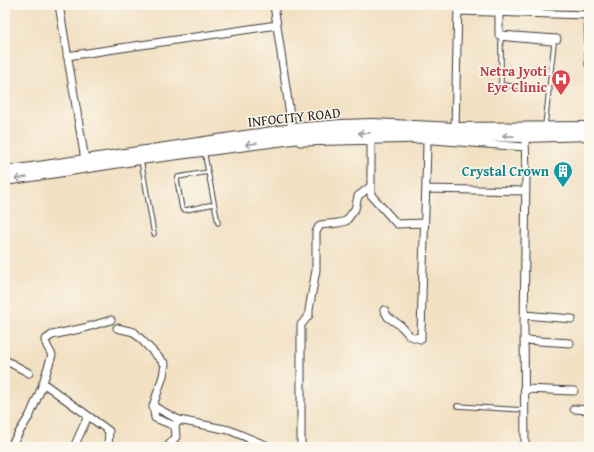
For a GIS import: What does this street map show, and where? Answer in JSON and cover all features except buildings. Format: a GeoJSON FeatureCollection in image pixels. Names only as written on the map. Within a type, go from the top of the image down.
{"type":"FeatureCollection","features":[{"type":"Feature","properties":{"kind":"main road","name":"INFOCITY ROAD"},"geometry":{"type":"LineString","coordinates":[[5,180],[85,160],[291,134],[351,133],[403,129],[589,127]]}},
{"type":"Feature","properties":{"kind":"main road","name":"INFOCITY ROAD"},"geometry":{"type":"LineString","coordinates":[[403,129],[525,141],[589,135]]}},
{"type":"Feature","properties":{"kind":"main road","name":"INFOCITY ROAD"},"geometry":{"type":"LineString","coordinates":[[5,172],[37,172],[140,159],[204,150],[232,142]]}},
{"type":"Feature","properties":{"kind":"street"},"geometry":{"type":"LineString","coordinates":[[59,5],[85,160]]}},
{"type":"Feature","properties":{"kind":"street"},"geometry":{"type":"LineString","coordinates":[[274,5],[291,134],[299,142],[427,140],[525,141],[589,139]]}},
{"type":"Feature","properties":{"kind":"street"},"geometry":{"type":"LineString","coordinates":[[455,128],[458,8],[499,12],[588,15],[589,65]]}},
{"type":"Feature","properties":{"kind":"street"},"geometry":{"type":"LineString","coordinates":[[499,12],[499,35],[557,39]]}},
{"type":"Feature","properties":{"kind":"street"},"geometry":{"type":"LineString","coordinates":[[67,56],[277,25]]}},
{"type":"Feature","properties":{"kind":"street"},"geometry":{"type":"LineString","coordinates":[[384,310],[388,317],[402,326],[410,336],[421,339],[427,140]]}},
{"type":"Feature","properties":{"kind":"street"},"geometry":{"type":"LineString","coordinates":[[371,141],[371,195],[397,224],[424,223]]}},
{"type":"Feature","properties":{"kind":"street"},"geometry":{"type":"LineString","coordinates":[[525,141],[525,447]]}},
{"type":"Feature","properties":{"kind":"street"},"geometry":{"type":"LineString","coordinates":[[301,447],[301,325],[309,315],[316,270],[316,232],[320,225],[346,221],[355,209],[358,196],[371,186]]}},
{"type":"Feature","properties":{"kind":"street"},"geometry":{"type":"LineString","coordinates":[[426,189],[526,191]]}},
{"type":"Feature","properties":{"kind":"street"},"geometry":{"type":"LineString","coordinates":[[524,314],[572,319]]}},
{"type":"Feature","properties":{"kind":"street"},"geometry":{"type":"LineString","coordinates":[[10,447],[30,415],[44,383],[52,354],[47,346],[46,340],[52,336],[111,320]]}},
{"type":"Feature","properties":{"kind":"street"},"geometry":{"type":"LineString","coordinates":[[117,328],[134,332],[165,364],[163,376],[153,406],[155,418],[174,426]]}},
{"type":"Feature","properties":{"kind":"street"},"geometry":{"type":"LineString","coordinates":[[524,340],[570,343]]}},
{"type":"Feature","properties":{"kind":"street"},"geometry":{"type":"LineString","coordinates":[[5,360],[29,373]]}},
{"type":"Feature","properties":{"kind":"street"},"geometry":{"type":"LineString","coordinates":[[44,383],[109,431],[108,447]]}},
{"type":"Feature","properties":{"kind":"street"},"geometry":{"type":"LineString","coordinates":[[525,389],[574,391]]}},
{"type":"Feature","properties":{"kind":"street"},"geometry":{"type":"LineString","coordinates":[[153,406],[179,420],[229,430],[270,447]]}},
{"type":"Feature","properties":{"kind":"street"},"geometry":{"type":"LineString","coordinates":[[574,409],[589,410]]}},
{"type":"Feature","properties":{"kind":"street"},"geometry":{"type":"LineString","coordinates":[[74,447],[88,416]]}},
{"type":"Feature","properties":{"kind":"street"},"geometry":{"type":"LineString","coordinates":[[174,426],[179,420]]}},
{"type":"Feature","properties":{"kind":"street"},"geometry":{"type":"LineString","coordinates":[[167,447],[176,437],[174,426]]}},
{"type":"Feature","properties":{"kind":"lane"},"geometry":{"type":"LineString","coordinates":[[545,127],[550,89],[554,43],[501,38],[501,85],[550,89]]}},
{"type":"Feature","properties":{"kind":"lane"},"geometry":{"type":"LineString","coordinates":[[204,150],[218,223]]}},
{"type":"Feature","properties":{"kind":"lane"},"geometry":{"type":"LineString","coordinates":[[140,159],[154,234]]}},
{"type":"Feature","properties":{"kind":"lane"},"geometry":{"type":"LineString","coordinates":[[208,172],[178,177],[177,180],[182,209],[186,210],[214,204]]}},
{"type":"Feature","properties":{"kind":"lane"},"geometry":{"type":"LineString","coordinates":[[457,406],[525,410]]}},
{"type":"Feature","properties":{"kind":"place","name":"Netra Jyoti Eye Clinic"},"geometry":{"type":"Point","coordinates":[561,96]}},
{"type":"Feature","properties":{"kind":"place","name":"Crystal Crown"},"geometry":{"type":"Point","coordinates":[563,188]}}]}
